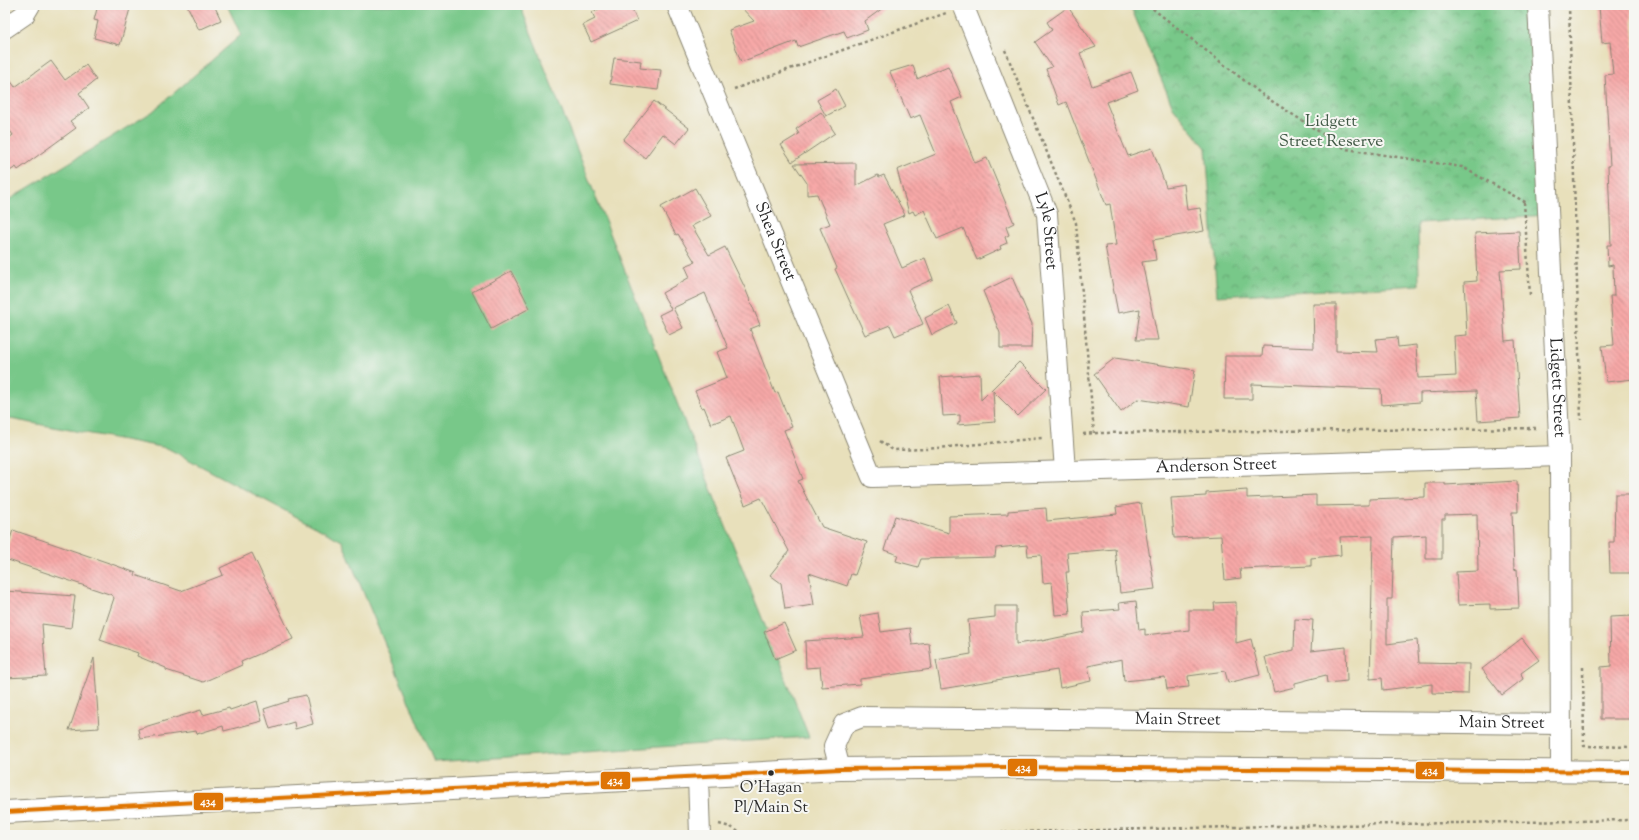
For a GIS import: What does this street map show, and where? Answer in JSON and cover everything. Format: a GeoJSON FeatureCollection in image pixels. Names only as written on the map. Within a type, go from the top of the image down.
{"type":"FeatureCollection","features":[{"type":"Feature","properties":{"kind":"main road"},"geometry":{"type":"LineString","coordinates":[[5,812],[840,769],[1004,766],[1634,772]]}},
{"type":"Feature","properties":{"kind":"street"},"geometry":{"type":"LineString","coordinates":[[5,28],[24,15],[30,5]]}},
{"type":"Feature","properties":{"kind":"street","name":"Shea Street"},"geometry":{"type":"LineString","coordinates":[[677,5],[872,477]]}},
{"type":"Feature","properties":{"kind":"street","name":"Lidgett Street"},"geometry":{"type":"LineString","coordinates":[[1538,5],[1560,456],[1561,771]]}},
{"type":"Feature","properties":{"kind":"street","name":"Lyle Street"},"geometry":{"type":"LineString","coordinates":[[964,6],[1047,214],[1065,471]]}},
{"type":"Feature","properties":{"kind":"street","name":"Anderson Street"},"geometry":{"type":"LineString","coordinates":[[872,477],[1560,456]]}},
{"type":"Feature","properties":{"kind":"street","name":"Main Street"},"geometry":{"type":"LineString","coordinates":[[840,769],[834,746],[844,724],[862,716],[1561,724]]}},
{"type":"Feature","properties":{"kind":"street"},"geometry":{"type":"LineString","coordinates":[[698,777],[700,835]]}},
{"type":"Feature","properties":{"kind":"path"},"geometry":{"type":"LineString","coordinates":[[1148,5],[1264,96],[1346,149],[1462,167],[1548,215]]}},
{"type":"Feature","properties":{"kind":"path"},"geometry":{"type":"LineString","coordinates":[[732,90],[964,6]]}},
{"type":"Feature","properties":{"kind":"path"},"geometry":{"type":"LineString","coordinates":[[874,436],[893,450],[927,449],[1097,433],[1538,428],[1535,456]]}},
{"type":"Feature","properties":{"kind":"path"},"geometry":{"type":"LineString","coordinates":[[1584,746],[1634,747]]}},
{"type":"Feature","properties":{"kind":"path"},"geometry":{"type":"LineString","coordinates":[[886,835],[1261,826],[1634,820]]}},
{"type":"Feature","properties":{"kind":"green space"},"geometry":{"type":"Polygon","coordinates":[[[227,5],[520,5],[809,737],[434,762],[342,541],[167,448],[5,418],[5,202],[152,112],[241,35],[227,5]]]}},
{"type":"Feature","properties":{"kind":"green space","name":"Lidgett Street Reserve"},"geometry":{"type":"Polygon","coordinates":[[[1130,5],[1538,5],[1548,215],[1418,223],[1419,285],[1217,296],[1206,148],[1173,107],[1130,5]]]}},
{"type":"Feature","properties":{"kind":"building"},"geometry":{"type":"Polygon","coordinates":[[[98,5],[131,5],[120,45],[94,38],[98,21],[94,20],[98,5]]]}},
{"type":"Feature","properties":{"kind":"building"},"geometry":{"type":"Polygon","coordinates":[[[187,5],[214,5],[221,20],[199,30],[187,5]]]}},
{"type":"Feature","properties":{"kind":"building"},"geometry":{"type":"Polygon","coordinates":[[[608,5],[630,5],[637,21],[591,42],[583,25],[595,19],[592,12],[608,5]]]}},
{"type":"Feature","properties":{"kind":"building"},"geometry":{"type":"Polygon","coordinates":[[[739,5],[887,5],[865,21],[868,30],[847,38],[844,31],[798,47],[796,41],[741,62],[729,30],[754,21],[739,5]]]}},
{"type":"Feature","properties":{"kind":"building"},"geometry":{"type":"Polygon","coordinates":[[[1631,5],[1634,39],[1634,379],[1606,382],[1602,346],[1614,345],[1610,296],[1614,296],[1613,265],[1608,266],[1607,245],[1611,245],[1608,166],[1610,166],[1605,75],[1613,74],[1610,42],[1602,43],[1599,6],[1631,5]]]}},
{"type":"Feature","properties":{"kind":"building"},"geometry":{"type":"Polygon","coordinates":[[[1068,7],[1096,47],[1080,53],[1092,86],[1131,72],[1138,90],[1106,102],[1128,156],[1152,148],[1166,187],[1184,184],[1187,210],[1200,208],[1204,231],[1153,240],[1156,260],[1142,262],[1158,340],[1136,340],[1140,309],[1118,313],[1105,246],[1116,245],[1110,204],[1106,205],[1066,102],[1059,105],[1046,69],[1052,67],[1035,42],[1052,30],[1047,22],[1068,7]]]}},
{"type":"Feature","properties":{"kind":"building"},"geometry":{"type":"Polygon","coordinates":[[[614,58],[641,61],[640,68],[661,70],[658,90],[610,84],[614,58]]]}},
{"type":"Feature","properties":{"kind":"building"},"geometry":{"type":"Polygon","coordinates":[[[51,61],[65,80],[86,65],[96,80],[79,93],[89,108],[70,121],[76,128],[18,170],[16,167],[5,174],[5,141],[13,135],[5,124],[5,73],[15,87],[51,61]]]}},
{"type":"Feature","properties":{"kind":"building"},"geometry":{"type":"Polygon","coordinates":[[[913,65],[917,79],[948,66],[962,97],[951,102],[975,163],[987,158],[1014,223],[1006,227],[1009,235],[1005,237],[1007,243],[1000,246],[1001,249],[977,260],[963,228],[937,239],[924,210],[915,215],[913,211],[909,213],[897,170],[936,154],[920,115],[910,119],[890,72],[913,65]]]}},
{"type":"Feature","properties":{"kind":"building"},"geometry":{"type":"Polygon","coordinates":[[[836,89],[845,106],[826,116],[817,100],[836,89]]]}},
{"type":"Feature","properties":{"kind":"building"},"geometry":{"type":"Polygon","coordinates":[[[654,101],[689,128],[676,144],[663,134],[645,158],[623,140],[654,101]]]}},
{"type":"Feature","properties":{"kind":"building"},"geometry":{"type":"Polygon","coordinates":[[[821,112],[835,133],[792,162],[781,145],[799,134],[796,129],[821,112]]]}},
{"type":"Feature","properties":{"kind":"building"},"geometry":{"type":"Polygon","coordinates":[[[856,163],[856,186],[878,175],[879,177],[884,175],[905,215],[883,224],[902,268],[925,258],[933,279],[908,290],[923,324],[895,336],[890,325],[865,335],[835,269],[837,268],[820,228],[830,224],[817,194],[807,195],[807,183],[794,164],[856,163]]]}},
{"type":"Feature","properties":{"kind":"building"},"geometry":{"type":"Polygon","coordinates":[[[695,188],[711,216],[692,226],[709,255],[725,247],[745,288],[760,325],[750,329],[775,393],[778,392],[792,427],[784,430],[803,479],[798,481],[822,527],[867,542],[855,575],[851,574],[847,586],[809,573],[814,605],[785,609],[781,583],[770,575],[789,551],[761,498],[745,505],[726,458],[744,451],[731,416],[711,424],[695,391],[727,378],[717,352],[728,348],[705,293],[673,308],[683,328],[669,335],[659,315],[671,309],[662,293],[690,277],[685,266],[695,262],[678,234],[676,235],[661,207],[695,188]]]}},
{"type":"Feature","properties":{"kind":"building"},"geometry":{"type":"Polygon","coordinates":[[[1519,231],[1521,269],[1500,270],[1505,341],[1515,340],[1520,418],[1478,421],[1476,391],[1420,393],[1420,402],[1382,405],[1381,389],[1252,384],[1252,399],[1224,399],[1225,356],[1262,356],[1263,346],[1314,348],[1313,304],[1336,304],[1336,351],[1378,352],[1376,339],[1397,337],[1398,347],[1416,345],[1418,378],[1456,376],[1454,336],[1467,335],[1464,282],[1477,281],[1475,233],[1519,231]]]}},
{"type":"Feature","properties":{"kind":"building"},"geometry":{"type":"Polygon","coordinates":[[[511,271],[530,308],[491,329],[472,292],[511,271]]]}},
{"type":"Feature","properties":{"kind":"building"},"geometry":{"type":"Polygon","coordinates":[[[1012,277],[1032,324],[1031,348],[1000,348],[1000,333],[983,291],[1012,277]]]}},
{"type":"Feature","properties":{"kind":"building"},"geometry":{"type":"Polygon","coordinates":[[[949,306],[957,323],[932,335],[925,318],[949,306]]]}},
{"type":"Feature","properties":{"kind":"building"},"geometry":{"type":"Polygon","coordinates":[[[1115,358],[1195,370],[1189,407],[1138,399],[1121,412],[1094,374],[1115,358]]]}},
{"type":"Feature","properties":{"kind":"building"},"geometry":{"type":"Polygon","coordinates":[[[1019,362],[1046,389],[1018,416],[993,391],[995,422],[957,425],[960,421],[960,415],[943,416],[940,377],[980,374],[981,400],[1019,362]]]}},
{"type":"Feature","properties":{"kind":"building"},"geometry":{"type":"Polygon","coordinates":[[[1517,481],[1518,512],[1512,512],[1514,570],[1517,569],[1519,608],[1490,609],[1490,604],[1458,605],[1456,572],[1478,571],[1477,514],[1445,515],[1445,519],[1442,519],[1442,559],[1426,559],[1426,535],[1394,537],[1392,599],[1387,599],[1387,644],[1417,640],[1419,663],[1469,664],[1468,694],[1432,693],[1432,684],[1383,690],[1382,678],[1370,679],[1373,536],[1340,537],[1341,555],[1311,558],[1311,566],[1240,569],[1241,578],[1225,580],[1221,536],[1174,538],[1171,498],[1206,496],[1206,493],[1247,490],[1247,498],[1316,495],[1316,506],[1369,505],[1369,499],[1425,497],[1425,483],[1445,483],[1445,485],[1517,481]]]}},
{"type":"Feature","properties":{"kind":"building"},"geometry":{"type":"Polygon","coordinates":[[[1615,494],[1634,494],[1634,573],[1610,573],[1609,542],[1614,542],[1615,494]]]}},
{"type":"Feature","properties":{"kind":"building"},"geometry":{"type":"Polygon","coordinates":[[[1141,503],[1155,589],[1120,593],[1115,549],[1067,553],[1069,572],[1066,572],[1070,614],[1055,615],[1052,582],[1043,583],[1041,555],[1028,556],[1027,545],[996,548],[995,557],[921,559],[918,567],[896,561],[898,555],[884,550],[895,516],[949,533],[949,516],[1008,514],[1008,511],[1046,508],[1047,521],[1117,514],[1116,507],[1141,503]]]}},
{"type":"Feature","properties":{"kind":"building"},"geometry":{"type":"Polygon","coordinates":[[[13,530],[109,563],[136,573],[135,575],[181,591],[223,575],[220,568],[252,553],[293,639],[241,662],[242,665],[203,682],[166,670],[166,668],[137,656],[138,653],[100,640],[114,598],[112,595],[5,559],[5,554],[13,530]]]}},
{"type":"Feature","properties":{"kind":"building"},"geometry":{"type":"Polygon","coordinates":[[[5,591],[75,596],[71,628],[42,624],[46,676],[5,678],[5,591]]]}},
{"type":"Feature","properties":{"kind":"building"},"geometry":{"type":"Polygon","coordinates":[[[1136,601],[1139,630],[1145,629],[1145,635],[1189,630],[1189,610],[1215,610],[1214,603],[1236,602],[1236,643],[1251,639],[1260,675],[1228,683],[1225,671],[1188,676],[1189,687],[1167,689],[1165,677],[1124,681],[1122,659],[1088,666],[1091,681],[1060,688],[1057,670],[941,689],[936,660],[971,654],[968,620],[995,617],[995,606],[1016,606],[1016,644],[1042,641],[1084,632],[1083,612],[1120,609],[1119,603],[1136,601]]]}},
{"type":"Feature","properties":{"kind":"building"},"geometry":{"type":"Polygon","coordinates":[[[878,613],[881,632],[910,628],[912,645],[929,643],[932,669],[860,679],[860,684],[822,687],[820,667],[806,668],[805,641],[864,637],[860,616],[878,613]]]}},
{"type":"Feature","properties":{"kind":"building"},"geometry":{"type":"Polygon","coordinates":[[[1632,616],[1634,719],[1601,719],[1601,667],[1611,666],[1610,617],[1632,616]]]}},
{"type":"Feature","properties":{"kind":"building"},"geometry":{"type":"Polygon","coordinates":[[[1295,619],[1313,620],[1311,651],[1346,647],[1347,681],[1327,683],[1326,675],[1295,683],[1295,687],[1274,692],[1265,657],[1294,650],[1295,619]]]}},
{"type":"Feature","properties":{"kind":"building"},"geometry":{"type":"Polygon","coordinates":[[[784,623],[796,650],[775,659],[764,632],[784,623]]]}},
{"type":"Feature","properties":{"kind":"building"},"geometry":{"type":"Polygon","coordinates":[[[1522,638],[1539,660],[1521,673],[1523,679],[1502,695],[1482,669],[1522,638]]]}},
{"type":"Feature","properties":{"kind":"building"},"geometry":{"type":"Polygon","coordinates":[[[94,658],[99,728],[69,730],[94,658]]]}},
{"type":"Feature","properties":{"kind":"building"},"geometry":{"type":"Polygon","coordinates":[[[306,695],[313,724],[295,729],[294,722],[270,729],[264,709],[289,701],[288,699],[306,695]]]}},
{"type":"Feature","properties":{"kind":"building"},"geometry":{"type":"Polygon","coordinates":[[[257,701],[262,721],[224,731],[223,726],[197,734],[196,731],[140,739],[138,729],[201,710],[203,715],[229,708],[230,710],[257,701]]]}},
{"type":"Feature","properties":{"kind":"transit line","name":"434"},"geometry":{"type":"LineString","coordinates":[[5,812],[840,769],[1004,767],[1634,772]]}},
{"type":"Feature","properties":{"kind":"place","name":"O'Hagan Pl/Main St"},"geometry":{"type":"Point","coordinates":[771,773]}}]}
